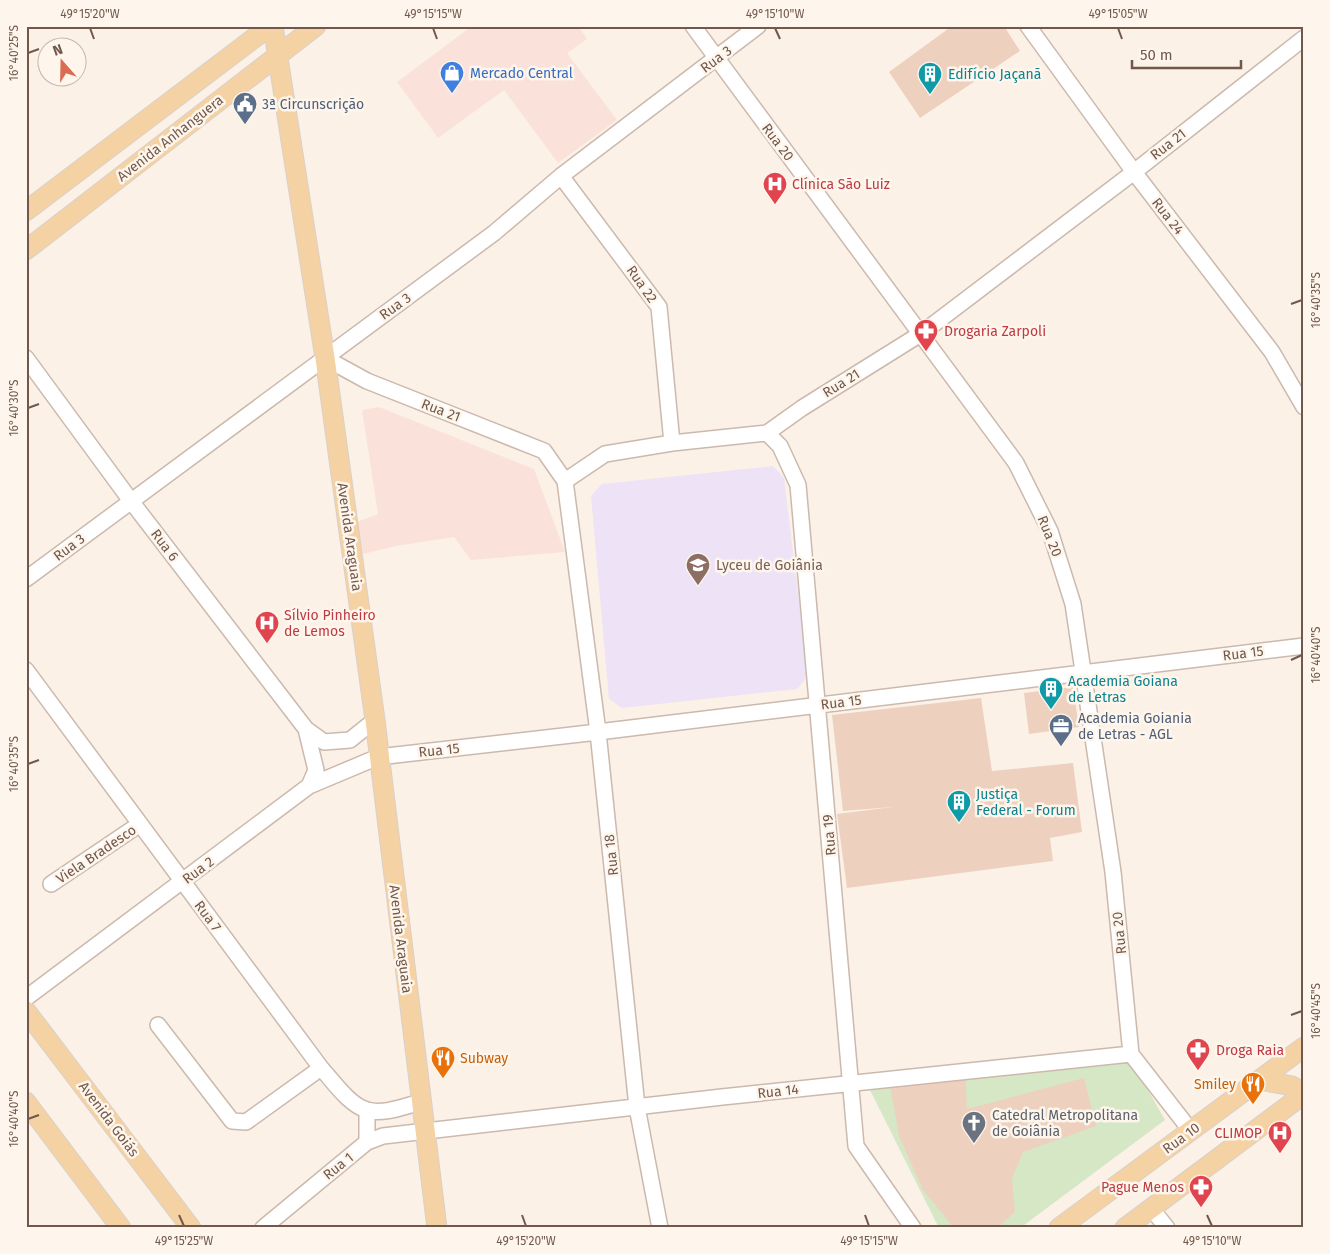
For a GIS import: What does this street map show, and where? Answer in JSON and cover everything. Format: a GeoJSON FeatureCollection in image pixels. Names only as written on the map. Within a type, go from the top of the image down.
{"type":"FeatureCollection","features":[{"type":"Feature","properties":{"kind":"main road","name":"Avenida Araguaia"},"geometry":{"type":"LineString","coordinates":[[272,26],[278,54],[325,358],[376,720],[378,756],[436,1228]]}},
{"type":"Feature","properties":{"kind":"main road","name":"Avenida Anhanguera"},"geometry":{"type":"LineString","coordinates":[[26,211],[272,26]]}},
{"type":"Feature","properties":{"kind":"main road","name":"Avenida Anhanguera"},"geometry":{"type":"LineString","coordinates":[[26,250],[316,26]]}},
{"type":"Feature","properties":{"kind":"main road","name":"Avenida Goiás"},"geometry":{"type":"LineString","coordinates":[[26,1011],[191,1228]]}},
{"type":"Feature","properties":{"kind":"main road"},"geometry":{"type":"LineString","coordinates":[[26,1026],[104,1129],[124,1140]]}},
{"type":"Feature","properties":{"kind":"main road","name":"Rua 10"},"geometry":{"type":"LineString","coordinates":[[1062,1226],[1304,1047]]}},
{"type":"Feature","properties":{"kind":"main road"},"geometry":{"type":"LineString","coordinates":[[1125,1228],[1304,1094],[1292,1086],[1260,1080]]}},
{"type":"Feature","properties":{"kind":"main road"},"geometry":{"type":"LineString","coordinates":[[26,1102],[121,1228]]}},
{"type":"Feature","properties":{"kind":"street","name":"Rua 20"},"geometry":{"type":"LineString","coordinates":[[693,26],[922,333],[1016,463],[1050,531],[1074,604],[1085,671],[1113,872],[1131,1054]]}},
{"type":"Feature","properties":{"kind":"street","name":"Rua 3"},"geometry":{"type":"LineString","coordinates":[[26,580],[494,233],[561,176],[758,26]]}},
{"type":"Feature","properties":{"kind":"street","name":"Rua 24"},"geometry":{"type":"LineString","coordinates":[[1028,26],[1134,172],[1272,352],[1304,407]]}},
{"type":"Feature","properties":{"kind":"street","name":"Rua 21"},"geometry":{"type":"LineString","coordinates":[[767,434],[802,408],[922,333],[1134,172],[1304,38]]}},
{"type":"Feature","properties":{"kind":"street","name":"Rua 22"},"geometry":{"type":"LineString","coordinates":[[561,176],[659,307],[672,443]]}},
{"type":"Feature","properties":{"kind":"street","name":"Rua 6"},"geometry":{"type":"LineString","coordinates":[[26,358],[131,501],[306,729],[324,742],[350,740],[376,720]]}},
{"type":"Feature","properties":{"kind":"street","name":"Rua 21"},"geometry":{"type":"LineString","coordinates":[[325,358],[367,381],[544,451],[565,481]]}},
{"type":"Feature","properties":{"kind":"street"},"geometry":{"type":"LineString","coordinates":[[565,481],[605,454],[672,443],[767,434]]}},
{"type":"Feature","properties":{"kind":"street","name":"Rua 19"},"geometry":{"type":"LineString","coordinates":[[767,434],[780,446],[798,485],[819,705],[856,1146],[913,1228]]}},
{"type":"Feature","properties":{"kind":"street","name":"Rua 18"},"geometry":{"type":"LineString","coordinates":[[565,481],[598,732],[637,1107],[660,1228]]}},
{"type":"Feature","properties":{"kind":"street","name":"Rua 15"},"geometry":{"type":"LineString","coordinates":[[378,756],[598,732],[1085,671],[1304,646]]}},
{"type":"Feature","properties":{"kind":"street","name":"Rua 7"},"geometry":{"type":"LineString","coordinates":[[26,670],[321,1068],[350,1099],[366,1110]]}},
{"type":"Feature","properties":{"kind":"street","name":"Rua 6"},"geometry":{"type":"LineString","coordinates":[[306,729],[316,770],[309,786]]}},
{"type":"Feature","properties":{"kind":"street","name":"Rua 2"},"geometry":{"type":"LineString","coordinates":[[26,998],[309,786],[378,756]]}},
{"type":"Feature","properties":{"kind":"street","name":"Viela Bradesco"},"geometry":{"type":"LineString","coordinates":[[51,884],[140,824]]}},
{"type":"Feature","properties":{"kind":"street"},"geometry":{"type":"LineString","coordinates":[[158,1025],[232,1121],[237,1123],[246,1122],[321,1068]]}},
{"type":"Feature","properties":{"kind":"street"},"geometry":{"type":"LineString","coordinates":[[1131,1054],[1191,1131]]}},
{"type":"Feature","properties":{"kind":"street","name":"Rua 14"},"geometry":{"type":"LineString","coordinates":[[425,1132],[850,1083],[1131,1054]]}},
{"type":"Feature","properties":{"kind":"street"},"geometry":{"type":"LineString","coordinates":[[367,1142],[366,1110],[390,1110],[421,1102]]}},
{"type":"Feature","properties":{"kind":"street","name":"Rua 1"},"geometry":{"type":"LineString","coordinates":[[262,1228],[367,1142],[383,1136],[425,1132]]}},
{"type":"Feature","properties":{"kind":"street"},"geometry":{"type":"LineString","coordinates":[[1151,1208],[1166,1228]]}},
{"type":"Feature","properties":{"kind":"shaded area","name":"Mercado Central"},"geometry":{"type":"Polygon","coordinates":[[[472,26],[578,26],[587,39],[567,53],[617,120],[558,163],[504,90],[438,138],[397,82],[472,26]]]}},
{"type":"Feature","properties":{"kind":"shaded area"},"geometry":{"type":"Polygon","coordinates":[[[379,407],[534,469],[565,552],[471,560],[454,537],[396,546],[363,554],[357,522],[378,514],[362,410],[379,407]]]}},
{"type":"Feature","properties":{"kind":"shaded area","name":"Lyceu de Goiânia"},"geometry":{"type":"Polygon","coordinates":[[[773,466],[784,478],[808,676],[797,689],[622,708],[609,699],[591,496],[602,484],[773,466]]]}},
{"type":"Feature","properties":{"kind":"green space"},"geometry":{"type":"Polygon","coordinates":[[[1131,1060],[1165,1120],[1020,1228],[939,1228],[869,1088],[1131,1060]]]}},
{"type":"Feature","properties":{"kind":"building","name":"Edifício Jaçanã"},"geometry":{"type":"Polygon","coordinates":[[[952,26],[1004,26],[1020,51],[920,118],[889,72],[952,26]]]}},
{"type":"Feature","properties":{"kind":"building","name":"Academia Goiana de Letras"},"geometry":{"type":"Polygon","coordinates":[[[1073,687],[1079,727],[1029,734],[1024,693],[1073,687]]]}},
{"type":"Feature","properties":{"kind":"building","name":"Justiça Federal - Forum"},"geometry":{"type":"Polygon","coordinates":[[[981,698],[992,771],[1073,763],[1082,832],[1050,838],[1053,861],[847,888],[837,814],[892,807],[843,811],[832,715],[981,698]]]}},
{"type":"Feature","properties":{"kind":"building","name":"Catedral Metropolitana de Goiânia"},"geometry":{"type":"Polygon","coordinates":[[[965,1074],[967,1109],[1084,1078],[1096,1126],[1023,1152],[1012,1178],[1015,1212],[997,1228],[954,1228],[923,1190],[899,1136],[889,1080],[965,1074]]]}},
{"type":"Feature","properties":{"kind":"place","name":"Mercado Central"},"geometry":{"type":"Point","coordinates":[452,94]}},
{"type":"Feature","properties":{"kind":"place","name":"Edifício Jaçanã"},"geometry":{"type":"Point","coordinates":[930,95]}},
{"type":"Feature","properties":{"kind":"place","name":"3ª Circunscrição"},"geometry":{"type":"Point","coordinates":[245,125]}},
{"type":"Feature","properties":{"kind":"place","name":"Clínica São Luiz"},"geometry":{"type":"Point","coordinates":[775,205]}},
{"type":"Feature","properties":{"kind":"place","name":"Drogaria Zarpoli"},"geometry":{"type":"Point","coordinates":[926,352]}},
{"type":"Feature","properties":{"kind":"place","name":"Lyceu de Goiânia"},"geometry":{"type":"Point","coordinates":[698,586]}},
{"type":"Feature","properties":{"kind":"place","name":"Sílvio Pinheiro de Lemos"},"geometry":{"type":"Point","coordinates":[267,644]}},
{"type":"Feature","properties":{"kind":"place","name":"Academia Goiana de Letras"},"geometry":{"type":"Point","coordinates":[1051,710]}},
{"type":"Feature","properties":{"kind":"place","name":"Academia Goiania de Letras - AGL"},"geometry":{"type":"Point","coordinates":[1061,747]}},
{"type":"Feature","properties":{"kind":"place","name":"Justiça Federal - Forum"},"geometry":{"type":"Point","coordinates":[959,823]}},
{"type":"Feature","properties":{"kind":"place","name":"Droga Raia"},"geometry":{"type":"Point","coordinates":[1198,1071]}},
{"type":"Feature","properties":{"kind":"place","name":"Subway"},"geometry":{"type":"Point","coordinates":[443,1079]}},
{"type":"Feature","properties":{"kind":"place","name":"Smiley"},"geometry":{"type":"Point","coordinates":[1253,1105]}},
{"type":"Feature","properties":{"kind":"place","name":"Catedral Metropolitana de Goiânia"},"geometry":{"type":"Point","coordinates":[974,1144]}},
{"type":"Feature","properties":{"kind":"place","name":"CLIMOP"},"geometry":{"type":"Point","coordinates":[1280,1154]}},
{"type":"Feature","properties":{"kind":"place","name":"Pague Menos"},"geometry":{"type":"Point","coordinates":[1201,1208]}}]}
